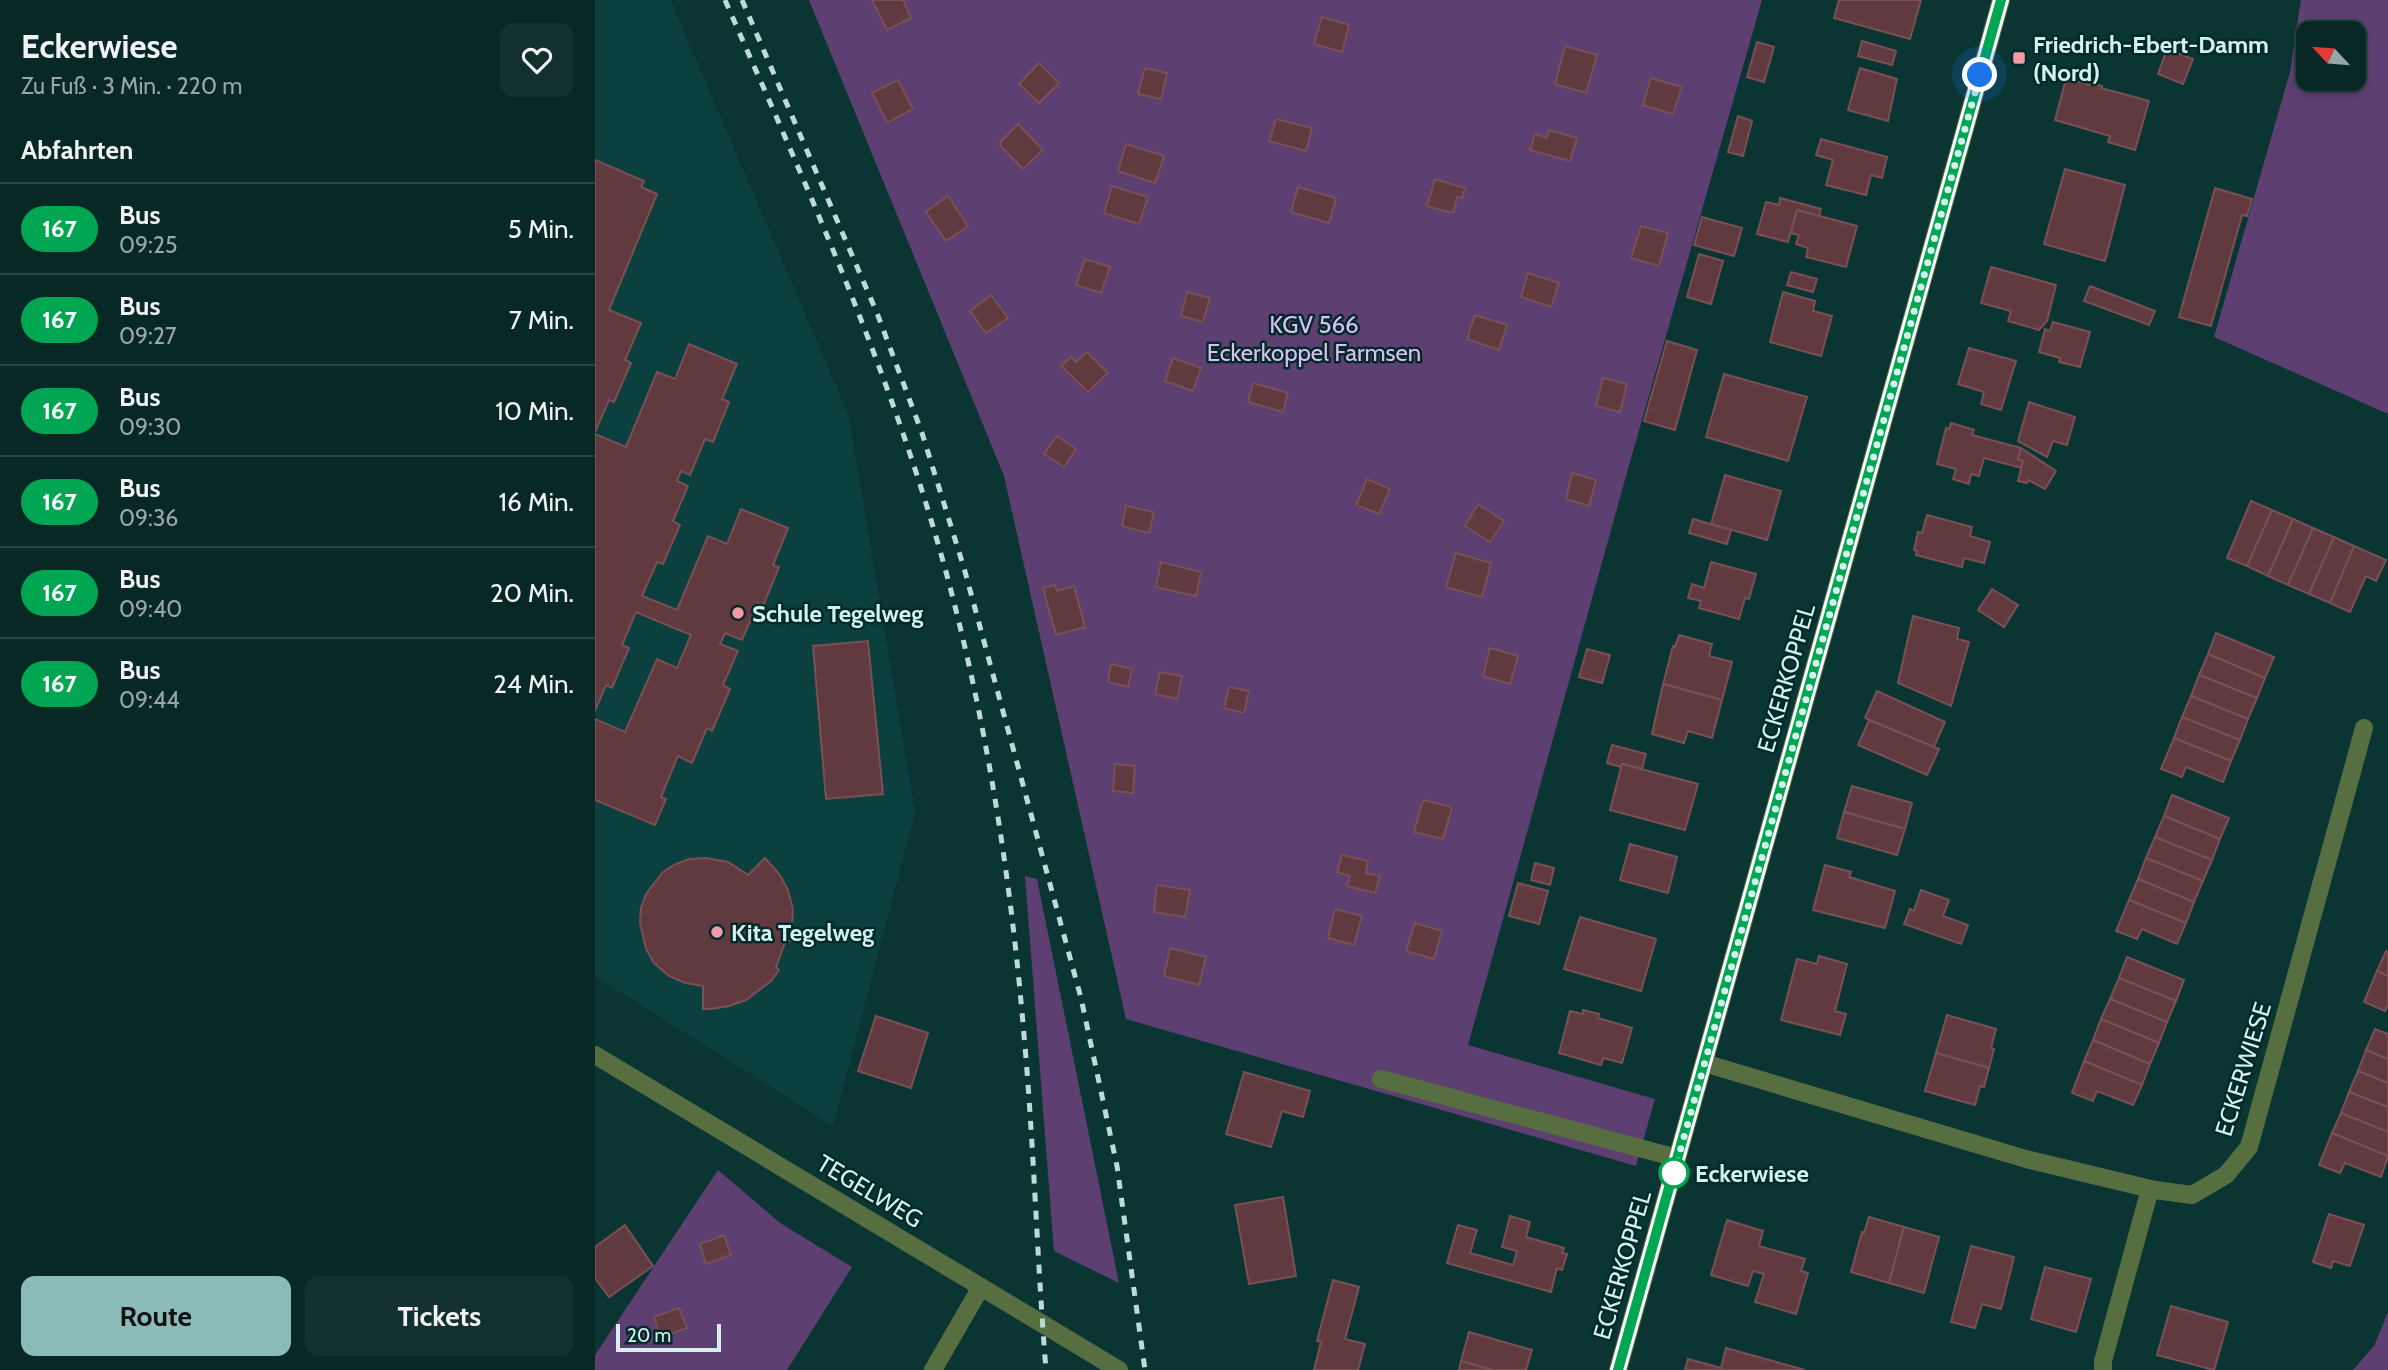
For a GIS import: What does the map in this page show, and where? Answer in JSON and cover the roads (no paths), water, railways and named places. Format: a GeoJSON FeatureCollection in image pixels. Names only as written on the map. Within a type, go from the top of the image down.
{"type":"FeatureCollection","features":[{"type":"Feature","properties":{"kind":"street","name":"ECKERKOPPEL"},"geometry":{"type":"LineString","coordinates":[[1618,1370],[2001,0]]}},
{"type":"Feature","properties":{"kind":"street","name":"ECKERWIESE"},"geometry":{"type":"LineString","coordinates":[[1704,1063],[2026,1159],[2150,1189],[2192,1195],[2226,1175],[2249,1147],[2364,728]]}},
{"type":"Feature","properties":{"kind":"street","name":"TEGELWEG"},"geometry":{"type":"LineString","coordinates":[[595,1055],[1119,1370]]}},
{"type":"Feature","properties":{"kind":"street"},"geometry":{"type":"LineString","coordinates":[[1381,1079],[1677,1158]]}},
{"type":"Feature","properties":{"kind":"street"},"geometry":{"type":"LineString","coordinates":[[2103,1370],[2103,1361],[2150,1189]]}},
{"type":"Feature","properties":{"kind":"street"},"geometry":{"type":"LineString","coordinates":[[933,1370],[981,1287]]}},
{"type":"Feature","properties":{"kind":"railway"},"geometry":{"type":"LineString","coordinates":[[725,0],[817,211],[874,353],[924,498],[961,629],[995,802],[1019,977],[1046,1370]]}},
{"type":"Feature","properties":{"kind":"railway"},"geometry":{"type":"LineString","coordinates":[[742,0],[877,313],[922,433],[964,568],[1081,998],[1117,1166],[1145,1370]]}},
{"type":"Feature","properties":{"kind":"place","name":"Friedrich-Ebert-Damm (Nord)"},"geometry":{"type":"Point","coordinates":[2019,58]}},
{"type":"Feature","properties":{"kind":"place","name":"Schule Tegelweg"},"geometry":{"type":"Point","coordinates":[738,613]}},
{"type":"Feature","properties":{"kind":"place","name":"Kita Tegelweg"},"geometry":{"type":"Point","coordinates":[717,932]}},
{"type":"Feature","properties":{"kind":"place","name":"Eckerwiese"},"geometry":{"type":"Point","coordinates":[1674,1173]}},
{"type":"Feature","properties":{"kind":"park label","name":"KGV 566 Eckerkoppel Farmsen"},"geometry":{"type":"Point","coordinates":[1314,338]}}]}
